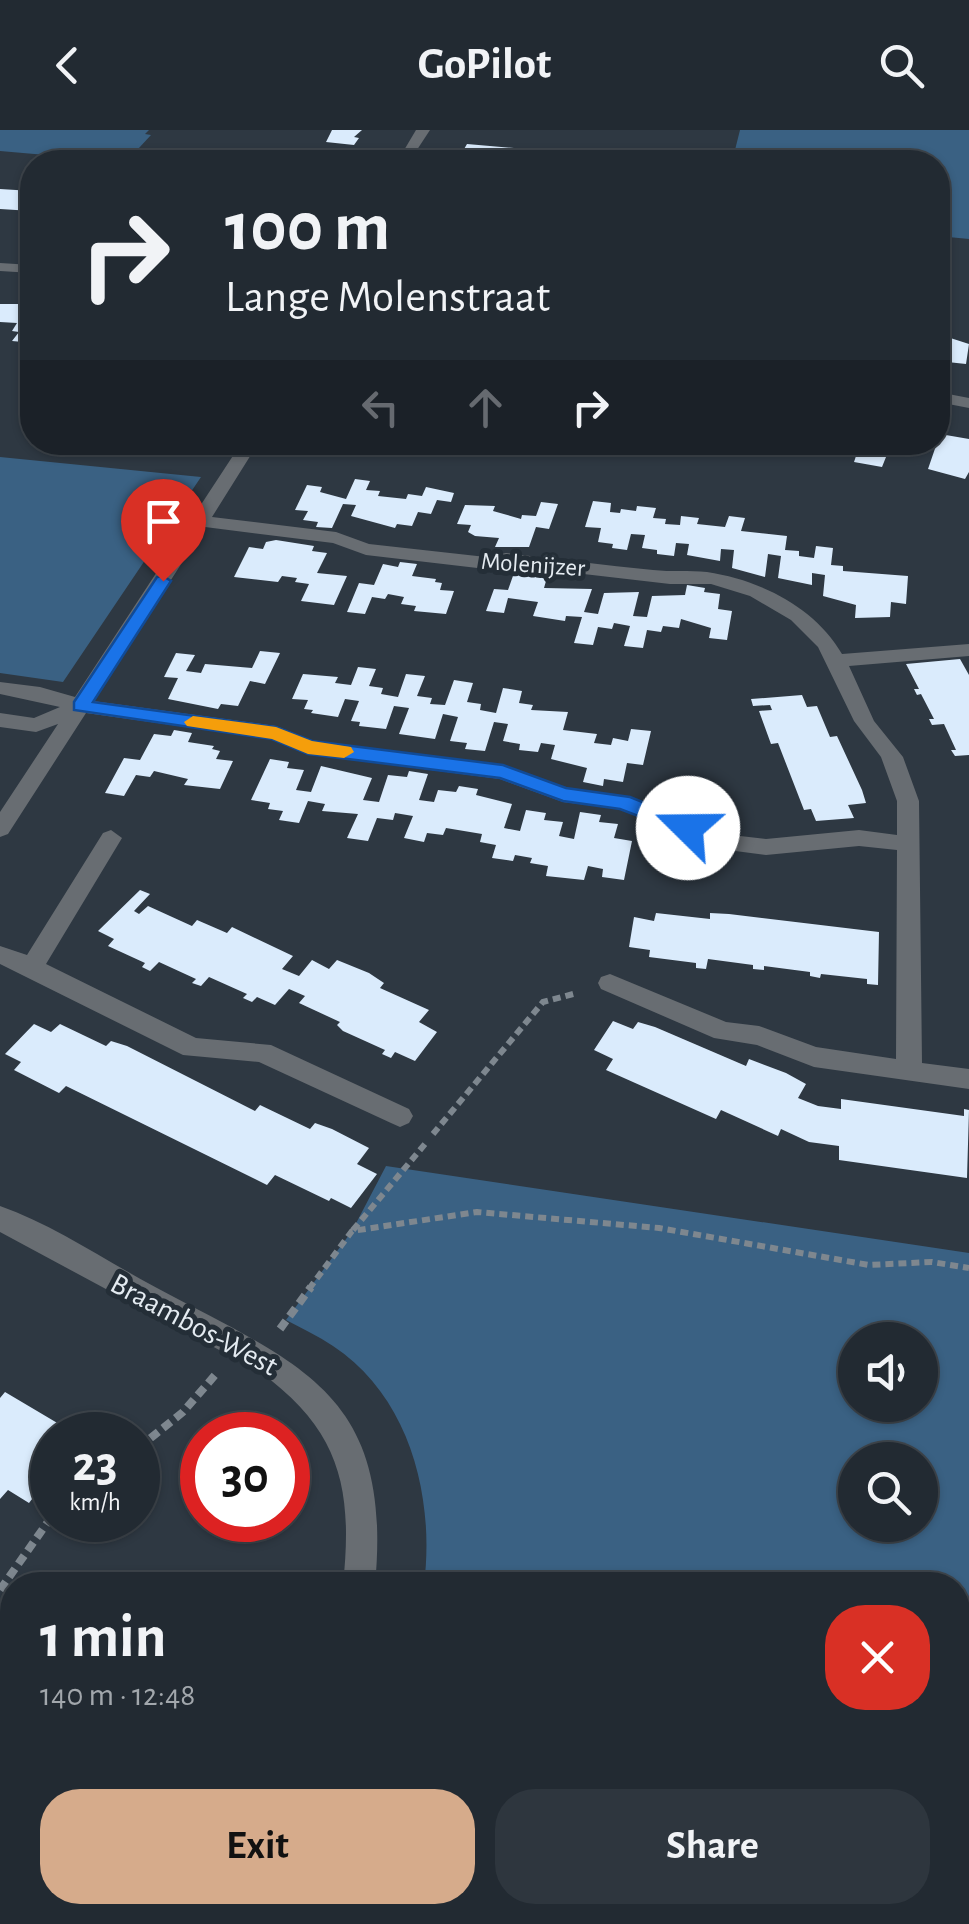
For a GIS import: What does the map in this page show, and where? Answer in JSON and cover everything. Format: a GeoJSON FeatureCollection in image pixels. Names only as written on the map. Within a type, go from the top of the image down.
{"type":"FeatureCollection","features":[{"type":"Feature","properties":{"kind":"street"},"geometry":{"type":"LineString","coordinates":[[0,829],[244,455]]}},
{"type":"Feature","properties":{"kind":"street","name":"Molenijzer"},"geometry":{"type":"LineString","coordinates":[[202,521],[336,538],[366,549],[486,563],[506,559],[670,578],[686,574],[722,579],[790,611],[826,642],[867,726],[883,742],[894,763],[908,802],[909,1071]]}},
{"type":"Feature","properties":{"kind":"street"},"geometry":{"type":"LineString","coordinates":[[836,661],[969,650]]}},
{"type":"Feature","properties":{"kind":"street"},"geometry":{"type":"LineString","coordinates":[[0,688],[40,693],[80,706],[276,733],[308,747],[503,772],[563,795],[623,802],[720,841],[766,847],[859,838],[910,844]]}},
{"type":"Feature","properties":{"kind":"street"},"geometry":{"type":"LineString","coordinates":[[0,720],[36,725],[80,706]]}},
{"type":"Feature","properties":{"kind":"street"},"geometry":{"type":"LineString","coordinates":[[32,967],[111,838]]}},
{"type":"Feature","properties":{"kind":"street"},"geometry":{"type":"LineString","coordinates":[[0,955],[32,967],[192,1048],[262,1052],[400,1116]]}},
{"type":"Feature","properties":{"kind":"street"},"geometry":{"type":"LineString","coordinates":[[610,983],[723,1031],[759,1036],[814,1057],[969,1079]]}},
{"type":"Feature","properties":{"kind":"street","name":"Braambos-West"},"geometry":{"type":"LineString","coordinates":[[0,1218],[284,1372],[310,1394],[351,1456],[364,1517],[360,1572]]}},
{"type":"Feature","properties":{"kind":"path"},"geometry":{"type":"LineString","coordinates":[[160,1430],[248,1353],[542,1002],[610,983]]}},
{"type":"Feature","properties":{"kind":"path"},"geometry":{"type":"LineString","coordinates":[[352,1232],[477,1212],[658,1228],[869,1265],[932,1262],[969,1268]]}},
{"type":"Feature","properties":{"kind":"path"},"geometry":{"type":"LineString","coordinates":[[14,1572],[35,1542]]}},
{"type":"Feature","properties":{"kind":"shaded area"},"geometry":{"type":"Polygon","coordinates":[[[0,130],[149,130],[145,134],[151,135],[137,150],[0,151],[0,130]]]}},
{"type":"Feature","properties":{"kind":"shaded area"},"geometry":{"type":"Polygon","coordinates":[[[740,130],[969,130],[969,239],[950,237],[950,150],[735,150],[740,130]]]}},
{"type":"Feature","properties":{"kind":"shaded area"},"geometry":{"type":"Polygon","coordinates":[[[0,457],[201,477],[63,682],[0,673],[0,457]]]}},
{"type":"Feature","properties":{"kind":"shaded area"},"geometry":{"type":"Polygon","coordinates":[[[386,1166],[969,1253],[969,1572],[425,1572],[425,1518],[412,1452],[381,1392],[333,1346],[286,1320],[352,1231],[386,1166]]]}},
{"type":"Feature","properties":{"kind":"building"},"geometry":{"type":"Polygon","coordinates":[[[332,130],[362,130],[354,137],[359,138],[354,145],[326,142],[332,130]]]}},
{"type":"Feature","properties":{"kind":"building"},"geometry":{"type":"Polygon","coordinates":[[[467,144],[514,148],[513,150],[464,150],[467,144]]]}},
{"type":"Feature","properties":{"kind":"building"},"geometry":{"type":"Polygon","coordinates":[[[0,189],[20,190],[20,210],[0,209],[0,189]]]}},
{"type":"Feature","properties":{"kind":"building"},"geometry":{"type":"Polygon","coordinates":[[[0,304],[20,304],[20,342],[12,341],[19,332],[12,331],[17,323],[0,322],[0,304]]]}},
{"type":"Feature","properties":{"kind":"building"},"geometry":{"type":"Polygon","coordinates":[[[950,338],[969,344],[966,364],[950,362],[950,338]]]}},
{"type":"Feature","properties":{"kind":"building"},"geometry":{"type":"Polygon","coordinates":[[[950,436],[969,439],[969,472],[965,479],[928,469],[933,455],[950,455],[950,436]]]}},
{"type":"Feature","properties":{"kind":"building"},"geometry":{"type":"Polygon","coordinates":[[[856,455],[887,455],[882,467],[854,462],[856,455]]]}},
{"type":"Feature","properties":{"kind":"building"},"geometry":{"type":"Polygon","coordinates":[[[355,479],[370,481],[366,490],[380,491],[378,496],[422,496],[426,487],[454,493],[451,502],[437,500],[431,514],[418,512],[412,526],[397,524],[395,528],[351,516],[356,505],[343,504],[332,528],[316,527],[318,522],[303,520],[308,511],[295,510],[307,485],[322,487],[320,492],[346,499],[355,479]]]}},
{"type":"Feature","properties":{"kind":"building"},"geometry":{"type":"Polygon","coordinates":[[[593,501],[611,503],[610,512],[636,511],[637,506],[656,508],[653,518],[666,519],[665,524],[680,525],[681,516],[699,518],[697,524],[725,527],[729,516],[745,518],[741,531],[787,536],[785,550],[799,551],[799,556],[814,558],[816,546],[833,548],[831,565],[843,566],[843,571],[908,576],[906,604],[891,602],[890,617],[855,618],[856,605],[823,596],[825,575],[812,573],[812,585],[778,578],[781,556],[768,554],[765,577],[732,568],[734,550],[721,549],[720,561],[687,555],[689,544],[676,543],[674,556],[657,554],[657,550],[642,548],[645,535],[631,534],[627,550],[612,548],[613,544],[598,542],[601,528],[585,527],[593,501]]]}},
{"type":"Feature","properties":{"kind":"building"},"geometry":{"type":"Polygon","coordinates":[[[541,502],[558,504],[549,529],[536,527],[529,547],[495,547],[499,538],[475,536],[468,532],[471,525],[457,524],[465,505],[495,506],[493,511],[521,519],[522,515],[536,516],[541,502]]]}},
{"type":"Feature","properties":{"kind":"building"},"geometry":{"type":"Polygon","coordinates":[[[266,542],[314,546],[312,551],[327,553],[317,573],[347,576],[334,605],[301,601],[309,584],[295,582],[297,578],[282,576],[278,582],[234,577],[249,547],[263,549],[266,542]]]}},
{"type":"Feature","properties":{"kind":"building"},"geometry":{"type":"Polygon","coordinates":[[[400,562],[417,564],[412,576],[436,579],[435,582],[442,583],[440,590],[454,591],[446,614],[414,611],[416,606],[401,604],[404,597],[388,594],[385,599],[372,597],[365,614],[347,612],[359,583],[374,585],[383,564],[398,567],[400,562]]]}},
{"type":"Feature","properties":{"kind":"building"},"geometry":{"type":"Polygon","coordinates":[[[514,573],[548,574],[544,588],[592,589],[584,612],[598,614],[604,593],[639,592],[633,616],[647,617],[652,596],[685,595],[687,585],[705,588],[704,592],[720,594],[718,609],[732,611],[727,640],[709,638],[711,628],[681,619],[679,628],[647,630],[643,648],[624,646],[630,626],[614,623],[612,629],[598,627],[593,645],[574,643],[582,617],[566,616],[565,621],[533,616],[538,602],[508,598],[504,613],[486,611],[494,589],[508,590],[514,573]]]}},
{"type":"Feature","properties":{"kind":"building"},"geometry":{"type":"Polygon","coordinates":[[[260,651],[280,653],[265,684],[250,681],[238,706],[221,704],[218,709],[168,699],[178,678],[164,677],[176,653],[195,655],[186,671],[201,673],[205,664],[252,668],[260,651]]]}},
{"type":"Feature","properties":{"kind":"building"},"geometry":{"type":"Polygon","coordinates":[[[960,659],[969,675],[969,755],[955,756],[944,724],[932,725],[929,719],[934,719],[921,694],[917,695],[914,689],[919,689],[906,664],[960,659]]]}},
{"type":"Feature","properties":{"kind":"building"},"geometry":{"type":"Polygon","coordinates":[[[358,667],[376,669],[369,686],[383,688],[381,694],[398,697],[406,674],[425,676],[417,696],[432,698],[430,704],[445,705],[454,680],[473,683],[467,702],[481,704],[480,710],[496,713],[503,688],[522,691],[519,703],[533,705],[531,710],[568,712],[563,730],[597,734],[594,743],[611,745],[613,738],[628,741],[631,729],[651,731],[643,765],[627,763],[623,782],[604,779],[603,786],[583,782],[587,768],[551,759],[555,745],[541,743],[538,752],[519,750],[520,744],[503,741],[508,724],[494,722],[485,751],[465,749],[467,743],[450,741],[458,717],[443,714],[435,739],[399,734],[409,708],[394,706],[386,729],[359,726],[360,722],[351,721],[359,701],[345,699],[338,717],[311,713],[313,710],[304,709],[308,700],[292,699],[303,674],[338,677],[335,683],[351,685],[358,667]]]}},
{"type":"Feature","properties":{"kind":"building"},"geometry":{"type":"Polygon","coordinates":[[[802,695],[807,707],[817,706],[830,737],[837,736],[862,790],[866,803],[848,805],[854,818],[816,821],[811,809],[804,810],[778,743],[771,744],[759,711],[772,710],[770,705],[753,706],[751,699],[802,695]]]}},
{"type":"Feature","properties":{"kind":"building"},"geometry":{"type":"Polygon","coordinates":[[[174,730],[192,733],[188,742],[214,746],[212,749],[220,751],[216,759],[233,761],[220,789],[184,785],[188,779],[154,771],[150,777],[136,775],[124,796],[105,793],[124,758],[140,760],[154,734],[171,736],[174,730]]]}},
{"type":"Feature","properties":{"kind":"building"},"geometry":{"type":"Polygon","coordinates":[[[270,759],[289,762],[287,768],[304,770],[296,790],[311,792],[321,766],[372,778],[363,800],[379,802],[388,775],[407,777],[409,771],[428,774],[419,800],[434,802],[438,790],[456,792],[459,786],[478,789],[476,795],[512,804],[504,828],[520,831],[526,810],[546,813],[544,820],[563,822],[559,836],[574,839],[580,812],[601,815],[599,822],[618,824],[614,838],[632,841],[624,880],[602,877],[603,869],[588,866],[584,880],[546,876],[548,866],[530,863],[532,858],[492,858],[496,845],[480,842],[482,834],[446,828],[443,835],[427,833],[424,842],[404,838],[413,816],[395,813],[393,820],[377,818],[368,841],[347,838],[358,814],[322,811],[325,804],[308,801],[299,823],[279,820],[283,811],[268,809],[270,803],[251,800],[270,759]]]}},
{"type":"Feature","properties":{"kind":"building"},"geometry":{"type":"Polygon","coordinates":[[[140,890],[150,894],[134,911],[139,914],[148,906],[192,926],[197,920],[227,933],[232,927],[293,956],[282,969],[299,976],[312,960],[329,969],[337,960],[369,973],[384,983],[380,988],[429,1010],[419,1022],[437,1032],[415,1061],[395,1052],[391,1058],[382,1054],[385,1050],[343,1031],[337,1025],[340,1022],[299,1003],[305,996],[289,989],[275,1005],[257,997],[252,1002],[243,998],[247,994],[209,977],[201,986],[192,983],[196,979],[159,962],[150,971],[142,967],[145,963],[108,946],[114,939],[98,931],[140,890]]]}},
{"type":"Feature","properties":{"kind":"building"},"geometry":{"type":"Polygon","coordinates":[[[656,913],[710,919],[710,913],[729,914],[879,932],[878,985],[867,984],[867,979],[821,974],[820,978],[810,976],[810,972],[764,966],[764,970],[753,969],[753,965],[708,959],[706,969],[696,968],[696,963],[649,957],[650,950],[629,947],[634,917],[654,921],[656,913]]]}},
{"type":"Feature","properties":{"kind":"building"},"geometry":{"type":"Polygon","coordinates":[[[613,1021],[633,1029],[638,1022],[655,1027],[746,1066],[749,1059],[786,1073],[806,1084],[798,1098],[818,1106],[841,1109],[841,1099],[964,1116],[964,1109],[969,1110],[967,1178],[839,1160],[839,1146],[809,1142],[781,1129],[778,1136],[721,1110],[716,1119],[606,1070],[613,1059],[594,1050],[613,1021]]]}},
{"type":"Feature","properties":{"kind":"building"},"geometry":{"type":"Polygon","coordinates":[[[34,1024],[51,1032],[60,1024],[106,1046],[111,1041],[127,1046],[255,1111],[260,1105],[310,1129],[315,1123],[332,1129],[369,1148],[357,1164],[377,1174],[351,1208],[275,1175],[267,1185],[66,1086],[59,1093],[14,1070],[21,1062],[5,1054],[34,1024]]]}},
{"type":"Feature","properties":{"kind":"building"},"geometry":{"type":"Polygon","coordinates":[[[5,1392],[39,1412],[30,1412],[29,1503],[8,1490],[0,1499],[0,1398],[5,1392]]]}},
{"type":"Feature","properties":{"kind":"slow traffic"},"geometry":{"type":"LineString","coordinates":[[193,722],[276,733],[308,747],[344,752]]}},
{"type":"Feature","properties":{"kind":"route"},"geometry":{"type":"LineString","coordinates":[[163,581],[80,706],[276,733],[308,747],[503,772],[563,795],[623,802],[688,828]]}}]}
